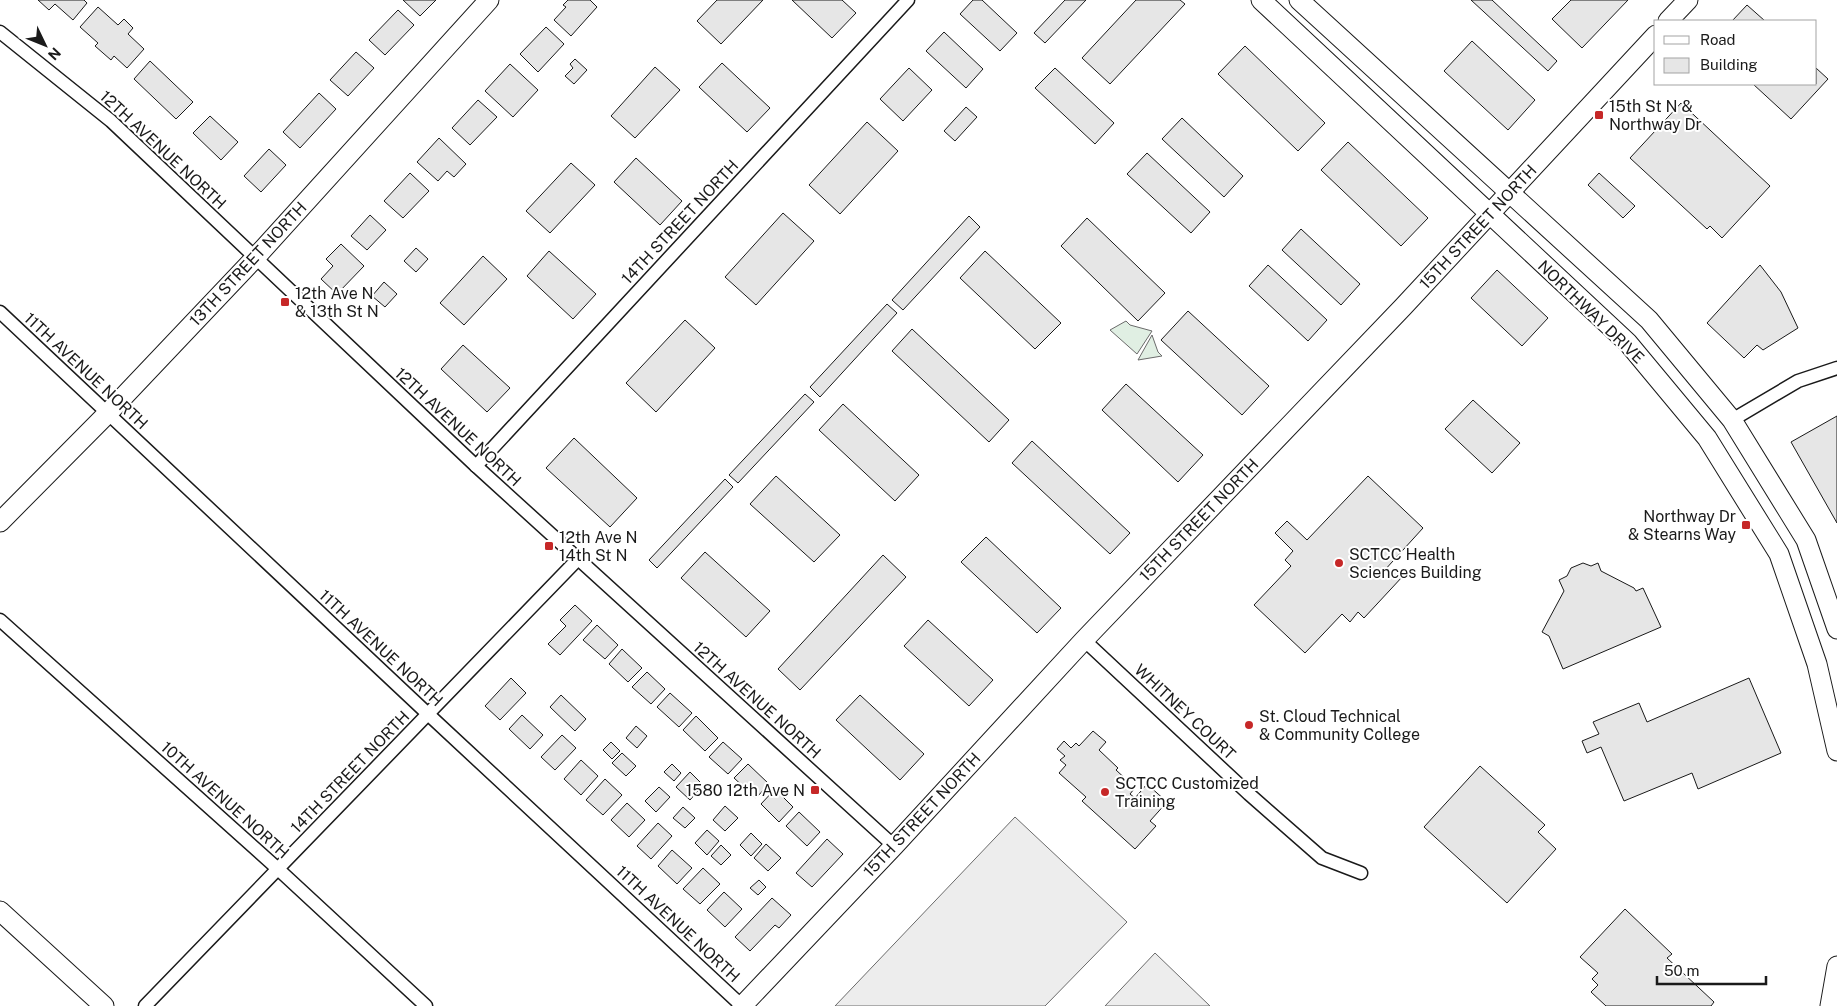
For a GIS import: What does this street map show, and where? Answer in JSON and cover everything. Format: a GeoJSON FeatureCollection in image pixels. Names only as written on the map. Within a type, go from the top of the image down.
{"type":"FeatureCollection","features":[{"type":"Feature","properties":{"kind":"street","name":"13TH STREET NORTH"},"geometry":{"type":"LineString","coordinates":[[0,522],[108,413],[255,258],[489,0]]}},
{"type":"Feature","properties":{"kind":"street","name":"14TH STREET NORTH"},"geometry":{"type":"LineString","coordinates":[[476,466],[908,0]]}},
{"type":"Feature","properties":{"kind":"street","name":"NORTHWAY DRIVE"},"geometry":{"type":"LineString","coordinates":[[1261,0],[1628,343],[1707,438],[1779,554],[1818,664],[1837,751]]}},
{"type":"Feature","properties":{"kind":"street","name":"NORTHWAY DRIVE"},"geometry":{"type":"LineString","coordinates":[[1299,0],[1649,320],[1732,420],[1806,540],[1837,629]]}},
{"type":"Feature","properties":{"kind":"street"},"geometry":{"type":"LineString","coordinates":[[1669,20],[1688,0]]}},
{"type":"Feature","properties":{"kind":"street","name":"12TH AVENUE NORTH"},"geometry":{"type":"LineString","coordinates":[[0,32],[110,121],[476,466],[894,846]]}},
{"type":"Feature","properties":{"kind":"street","name":"15TH STREET NORTH"},"geometry":{"type":"LineString","coordinates":[[742,1006],[894,846],[1084,640],[1490,215],[1654,36]]}},
{"type":"Feature","properties":{"kind":"street","name":"11TH AVENUE NORTH"},"geometry":{"type":"LineString","coordinates":[[0,312],[742,1006]]}},
{"type":"Feature","properties":{"kind":"street"},"geometry":{"type":"LineString","coordinates":[[1732,420],[1798,381],[1837,368]]}},
{"type":"Feature","properties":{"kind":"street","name":"14TH STREET NORTH"},"geometry":{"type":"LineString","coordinates":[[145,1006],[429,715],[578,559]]}},
{"type":"Feature","properties":{"kind":"street","name":"10TH AVENUE NORTH"},"geometry":{"type":"LineString","coordinates":[[0,620],[278,869],[426,1006]]}},
{"type":"Feature","properties":{"kind":"street","name":"WHITNEY COURT"},"geometry":{"type":"LineString","coordinates":[[1084,640],[1249,794],[1322,858],[1361,873]]}},
{"type":"Feature","properties":{"kind":"street"},"geometry":{"type":"LineString","coordinates":[[0,911],[104,1006]]}},
{"type":"Feature","properties":{"kind":"street"},"geometry":{"type":"LineString","coordinates":[[1830,1006],[1837,966]]}},
{"type":"Feature","properties":{"kind":"green space"},"geometry":{"type":"Polygon","coordinates":[[[1126,321],[1130,325],[1152,331],[1137,354],[1110,330],[1126,321]]]}},
{"type":"Feature","properties":{"kind":"green space"},"geometry":{"type":"Polygon","coordinates":[[[1152,335],[1158,352],[1162,356],[1138,360],[1152,335]]]}},
{"type":"Feature","properties":{"kind":"shaded area"},"geometry":{"type":"Polygon","coordinates":[[[1015,817],[1127,922],[1045,1006],[835,1006],[1015,817]]]}},
{"type":"Feature","properties":{"kind":"shaded area"},"geometry":{"type":"Polygon","coordinates":[[[1155,953],[1210,1006],[1105,1006],[1155,953]]]}},
{"type":"Feature","properties":{"kind":"building"},"geometry":{"type":"Polygon","coordinates":[[[38,0],[84,0],[87,3],[73,20],[55,4],[49,10],[38,0]]]}},
{"type":"Feature","properties":{"kind":"building"},"geometry":{"type":"Polygon","coordinates":[[[403,0],[436,0],[420,16],[403,0]]]}},
{"type":"Feature","properties":{"kind":"building"},"geometry":{"type":"Polygon","coordinates":[[[568,0],[590,0],[597,7],[571,36],[554,20],[566,7],[563,5],[568,0]]]}},
{"type":"Feature","properties":{"kind":"building"},"geometry":{"type":"Polygon","coordinates":[[[717,0],[763,0],[721,44],[697,21],[717,0]]]}},
{"type":"Feature","properties":{"kind":"building"},"geometry":{"type":"Polygon","coordinates":[[[792,0],[842,0],[856,13],[832,38],[792,0]]]}},
{"type":"Feature","properties":{"kind":"building"},"geometry":{"type":"Polygon","coordinates":[[[973,0],[982,0],[1017,33],[1000,51],[960,14],[973,0]]]}},
{"type":"Feature","properties":{"kind":"building"},"geometry":{"type":"Polygon","coordinates":[[[1065,0],[1086,0],[1045,43],[1034,33],[1065,0]]]}},
{"type":"Feature","properties":{"kind":"building"},"geometry":{"type":"Polygon","coordinates":[[[1136,0],[1180,0],[1185,4],[1110,84],[1082,58],[1136,0]]]}},
{"type":"Feature","properties":{"kind":"building"},"geometry":{"type":"Polygon","coordinates":[[[1471,0],[1492,0],[1557,61],[1548,71],[1471,0]]]}},
{"type":"Feature","properties":{"kind":"building"},"geometry":{"type":"Polygon","coordinates":[[[1571,0],[1628,0],[1582,48],[1552,19],[1571,0]]]}},
{"type":"Feature","properties":{"kind":"building"},"geometry":{"type":"Polygon","coordinates":[[[1747,5],[1764,20],[1733,20],[1747,5]]]}},
{"type":"Feature","properties":{"kind":"building"},"geometry":{"type":"Polygon","coordinates":[[[98,7],[118,25],[124,19],[133,28],[128,34],[144,49],[127,68],[114,56],[111,60],[95,46],[98,43],[80,27],[98,7]]]}},
{"type":"Feature","properties":{"kind":"building"},"geometry":{"type":"Polygon","coordinates":[[[398,10],[414,25],[385,55],[369,40],[398,10]]]}},
{"type":"Feature","properties":{"kind":"building"},"geometry":{"type":"Polygon","coordinates":[[[546,27],[564,44],[538,72],[520,54],[546,27]]]}},
{"type":"Feature","properties":{"kind":"building"},"geometry":{"type":"Polygon","coordinates":[[[944,32],[983,69],[966,88],[926,51],[944,32]]]}},
{"type":"Feature","properties":{"kind":"building"},"geometry":{"type":"Polygon","coordinates":[[[1472,41],[1535,100],[1508,130],[1444,71],[1472,41]]]}},
{"type":"Feature","properties":{"kind":"building"},"geometry":{"type":"Polygon","coordinates":[[[1245,46],[1325,123],[1298,151],[1218,74],[1245,46]]]}},
{"type":"Feature","properties":{"kind":"building"},"geometry":{"type":"Polygon","coordinates":[[[356,52],[374,68],[348,96],[330,80],[356,52]]]}},
{"type":"Feature","properties":{"kind":"building"},"geometry":{"type":"Polygon","coordinates":[[[575,59],[587,70],[574,84],[565,76],[573,68],[570,64],[575,59]]]}},
{"type":"Feature","properties":{"kind":"building"},"geometry":{"type":"Polygon","coordinates":[[[150,61],[193,102],[176,119],[134,79],[150,61]]]}},
{"type":"Feature","properties":{"kind":"building"},"geometry":{"type":"Polygon","coordinates":[[[722,63],[770,108],[747,132],[699,87],[722,63]]]}},
{"type":"Feature","properties":{"kind":"building"},"geometry":{"type":"Polygon","coordinates":[[[510,64],[538,90],[513,117],[485,91],[510,64]]]}},
{"type":"Feature","properties":{"kind":"building"},"geometry":{"type":"Polygon","coordinates":[[[655,67],[680,90],[635,138],[611,116],[655,67]]]}},
{"type":"Feature","properties":{"kind":"building"},"geometry":{"type":"Polygon","coordinates":[[[909,68],[932,90],[903,121],[880,99],[909,68]]]}},
{"type":"Feature","properties":{"kind":"building"},"geometry":{"type":"Polygon","coordinates":[[[1055,68],[1114,123],[1095,144],[1035,88],[1055,68]]]}},
{"type":"Feature","properties":{"kind":"building"},"geometry":{"type":"Polygon","coordinates":[[[1817,69],[1828,79],[1791,119],[1754,85],[1817,85],[1817,69]]]}},
{"type":"Feature","properties":{"kind":"building"},"geometry":{"type":"Polygon","coordinates":[[[319,93],[336,109],[300,148],[283,132],[319,93]]]}},
{"type":"Feature","properties":{"kind":"building"},"geometry":{"type":"Polygon","coordinates":[[[478,100],[497,117],[470,145],[452,128],[478,100]]]}},
{"type":"Feature","properties":{"kind":"building"},"geometry":{"type":"Polygon","coordinates":[[[1681,103],[1770,186],[1722,238],[1710,226],[1707,229],[1630,158],[1681,103]]]}},
{"type":"Feature","properties":{"kind":"building"},"geometry":{"type":"Polygon","coordinates":[[[966,107],[977,117],[955,141],[944,131],[966,107]]]}},
{"type":"Feature","properties":{"kind":"building"},"geometry":{"type":"Polygon","coordinates":[[[210,116],[238,142],[221,160],[193,133],[210,116]]]}},
{"type":"Feature","properties":{"kind":"building"},"geometry":{"type":"Polygon","coordinates":[[[1182,118],[1243,176],[1224,197],[1162,139],[1182,118]]]}},
{"type":"Feature","properties":{"kind":"building"},"geometry":{"type":"Polygon","coordinates":[[[867,122],[898,151],[840,214],[809,185],[867,122]]]}},
{"type":"Feature","properties":{"kind":"building"},"geometry":{"type":"Polygon","coordinates":[[[439,138],[466,164],[454,177],[447,171],[438,181],[417,162],[439,138]]]}},
{"type":"Feature","properties":{"kind":"building"},"geometry":{"type":"Polygon","coordinates":[[[1348,142],[1428,218],[1401,246],[1321,170],[1348,142]]]}},
{"type":"Feature","properties":{"kind":"building"},"geometry":{"type":"Polygon","coordinates":[[[269,149],[286,165],[261,192],[244,176],[269,149]]]}},
{"type":"Feature","properties":{"kind":"building"},"geometry":{"type":"Polygon","coordinates":[[[1147,153],[1210,212],[1191,233],[1127,174],[1147,153]]]}},
{"type":"Feature","properties":{"kind":"building"},"geometry":{"type":"Polygon","coordinates":[[[636,158],[682,201],[660,225],[614,182],[636,158]]]}},
{"type":"Feature","properties":{"kind":"building"},"geometry":{"type":"Polygon","coordinates":[[[571,163],[595,185],[550,233],[526,211],[571,163]]]}},
{"type":"Feature","properties":{"kind":"building"},"geometry":{"type":"Polygon","coordinates":[[[410,173],[429,191],[403,218],[384,201],[410,173]]]}},
{"type":"Feature","properties":{"kind":"building"},"geometry":{"type":"Polygon","coordinates":[[[1599,173],[1635,206],[1623,218],[1588,185],[1599,173]]]}},
{"type":"Feature","properties":{"kind":"building"},"geometry":{"type":"Polygon","coordinates":[[[783,213],[814,241],[756,305],[725,277],[783,213]]]}},
{"type":"Feature","properties":{"kind":"building"},"geometry":{"type":"Polygon","coordinates":[[[370,215],[386,230],[367,250],[351,236],[370,215]]]}},
{"type":"Feature","properties":{"kind":"building"},"geometry":{"type":"Polygon","coordinates":[[[969,216],[980,227],[903,310],[892,300],[969,216]]]}},
{"type":"Feature","properties":{"kind":"building"},"geometry":{"type":"Polygon","coordinates":[[[1087,218],[1165,293],[1138,321],[1061,246],[1087,218]]]}},
{"type":"Feature","properties":{"kind":"building"},"geometry":{"type":"Polygon","coordinates":[[[1301,229],[1360,284],[1341,305],[1282,250],[1301,229]]]}},
{"type":"Feature","properties":{"kind":"building"},"geometry":{"type":"Polygon","coordinates":[[[341,244],[364,266],[337,294],[321,279],[333,266],[326,259],[341,244]]]}},
{"type":"Feature","properties":{"kind":"building"},"geometry":{"type":"Polygon","coordinates":[[[416,248],[428,259],[416,272],[404,261],[416,248]]]}},
{"type":"Feature","properties":{"kind":"building"},"geometry":{"type":"Polygon","coordinates":[[[549,251],[596,294],[573,319],[527,276],[549,251]]]}},
{"type":"Feature","properties":{"kind":"building"},"geometry":{"type":"Polygon","coordinates":[[[985,251],[1061,323],[1035,349],[960,278],[985,251]]]}},
{"type":"Feature","properties":{"kind":"building"},"geometry":{"type":"Polygon","coordinates":[[[483,256],[507,279],[464,325],[440,303],[483,256]]]}},
{"type":"Feature","properties":{"kind":"building"},"geometry":{"type":"Polygon","coordinates":[[[1268,265],[1327,320],[1308,341],[1249,286],[1268,265]]]}},
{"type":"Feature","properties":{"kind":"building"},"geometry":{"type":"Polygon","coordinates":[[[1760,265],[1781,292],[1798,328],[1763,350],[1757,345],[1744,358],[1707,323],[1760,265]]]}},
{"type":"Feature","properties":{"kind":"building"},"geometry":{"type":"Polygon","coordinates":[[[1497,270],[1548,318],[1522,346],[1471,298],[1497,270]]]}},
{"type":"Feature","properties":{"kind":"building"},"geometry":{"type":"Polygon","coordinates":[[[384,282],[397,294],[385,307],[372,296],[384,282]]]}},
{"type":"Feature","properties":{"kind":"building"},"geometry":{"type":"Polygon","coordinates":[[[887,304],[897,313],[820,397],[810,387],[887,304]]]}},
{"type":"Feature","properties":{"kind":"building"},"geometry":{"type":"Polygon","coordinates":[[[1188,311],[1269,386],[1242,415],[1161,340],[1188,311]]]}},
{"type":"Feature","properties":{"kind":"building"},"geometry":{"type":"Polygon","coordinates":[[[685,320],[715,348],[656,412],[626,383],[685,320]]]}},
{"type":"Feature","properties":{"kind":"building"},"geometry":{"type":"Polygon","coordinates":[[[912,329],[1009,420],[989,442],[892,351],[912,329]]]}},
{"type":"Feature","properties":{"kind":"building"},"geometry":{"type":"Polygon","coordinates":[[[463,345],[510,388],[487,412],[441,369],[463,345]]]}},
{"type":"Feature","properties":{"kind":"building"},"geometry":{"type":"Polygon","coordinates":[[[1126,384],[1203,455],[1178,482],[1102,410],[1126,384]]]}},
{"type":"Feature","properties":{"kind":"building"},"geometry":{"type":"Polygon","coordinates":[[[805,394],[814,402],[738,483],[729,475],[805,394]]]}},
{"type":"Feature","properties":{"kind":"building"},"geometry":{"type":"Polygon","coordinates":[[[1473,400],[1520,443],[1492,473],[1445,429],[1473,400]]]}},
{"type":"Feature","properties":{"kind":"building"},"geometry":{"type":"Polygon","coordinates":[[[843,404],[919,475],[895,501],[819,430],[843,404]]]}},
{"type":"Feature","properties":{"kind":"building"},"geometry":{"type":"Polygon","coordinates":[[[1837,416],[1837,523],[1791,442],[1837,416]]]}},
{"type":"Feature","properties":{"kind":"building"},"geometry":{"type":"Polygon","coordinates":[[[574,438],[637,498],[610,527],[546,468],[574,438]]]}},
{"type":"Feature","properties":{"kind":"building"},"geometry":{"type":"Polygon","coordinates":[[[1032,441],[1130,533],[1110,554],[1012,463],[1032,441]]]}},
{"type":"Feature","properties":{"kind":"building"},"geometry":{"type":"Polygon","coordinates":[[[776,476],[840,535],[814,562],[750,504],[776,476]]]}},
{"type":"Feature","properties":{"kind":"building","name":"SCTCC Health Sciences Building"},"geometry":{"type":"Polygon","coordinates":[[[1368,476],[1423,528],[1383,572],[1389,577],[1396,570],[1403,576],[1364,618],[1358,612],[1350,622],[1342,614],[1305,653],[1254,605],[1291,566],[1285,560],[1293,551],[1275,533],[1287,521],[1307,540],[1368,476]]]}},
{"type":"Feature","properties":{"kind":"building"},"geometry":{"type":"Polygon","coordinates":[[[725,479],[733,487],[657,568],[649,560],[725,479]]]}},
{"type":"Feature","properties":{"kind":"building"},"geometry":{"type":"Polygon","coordinates":[[[986,537],[1061,608],[1037,633],[961,562],[986,537]]]}},
{"type":"Feature","properties":{"kind":"building"},"geometry":{"type":"Polygon","coordinates":[[[705,552],[770,611],[746,637],[681,578],[705,552]]]}},
{"type":"Feature","properties":{"kind":"building"},"geometry":{"type":"Polygon","coordinates":[[[883,555],[906,577],[800,690],[778,669],[883,555]]]}},
{"type":"Feature","properties":{"kind":"building"},"geometry":{"type":"Polygon","coordinates":[[[1583,563],[1591,566],[1598,563],[1601,571],[1634,588],[1636,591],[1643,588],[1661,627],[1563,669],[1549,636],[1542,632],[1564,591],[1559,580],[1567,576],[1571,568],[1583,563]]]}},
{"type":"Feature","properties":{"kind":"building"},"geometry":{"type":"Polygon","coordinates":[[[575,605],[592,621],[560,655],[548,644],[566,626],[560,620],[575,605]]]}},
{"type":"Feature","properties":{"kind":"building"},"geometry":{"type":"Polygon","coordinates":[[[928,620],[993,680],[969,706],[904,646],[928,620]]]}},
{"type":"Feature","properties":{"kind":"building"},"geometry":{"type":"Polygon","coordinates":[[[597,625],[618,645],[605,659],[583,640],[597,625]]]}},
{"type":"Feature","properties":{"kind":"building"},"geometry":{"type":"Polygon","coordinates":[[[622,649],[642,668],[628,682],[609,664],[622,649]]]}},
{"type":"Feature","properties":{"kind":"building"},"geometry":{"type":"Polygon","coordinates":[[[647,672],[665,689],[651,704],[632,687],[647,672]]]}},
{"type":"Feature","properties":{"kind":"building"},"geometry":{"type":"Polygon","coordinates":[[[511,678],[526,693],[500,720],[485,706],[511,678]]]}},
{"type":"Feature","properties":{"kind":"building"},"geometry":{"type":"Polygon","coordinates":[[[1749,678],[1781,753],[1698,789],[1692,773],[1624,801],[1601,747],[1587,753],[1582,741],[1599,734],[1593,722],[1639,703],[1647,722],[1749,678]]]}},
{"type":"Feature","properties":{"kind":"building"},"geometry":{"type":"Polygon","coordinates":[[[670,693],[692,713],[679,727],[657,707],[670,693]]]}},
{"type":"Feature","properties":{"kind":"building"},"geometry":{"type":"Polygon","coordinates":[[[561,695],[586,719],[575,731],[550,707],[561,695]]]}},
{"type":"Feature","properties":{"kind":"building"},"geometry":{"type":"Polygon","coordinates":[[[860,695],[924,754],[900,780],[836,720],[860,695]]]}},
{"type":"Feature","properties":{"kind":"building"},"geometry":{"type":"Polygon","coordinates":[[[522,715],[543,735],[530,749],[509,729],[522,715]]]}},
{"type":"Feature","properties":{"kind":"building"},"geometry":{"type":"Polygon","coordinates":[[[696,716],[718,738],[705,751],[683,730],[696,716]]]}},
{"type":"Feature","properties":{"kind":"building"},"geometry":{"type":"Polygon","coordinates":[[[636,726],[647,736],[637,748],[626,738],[636,726]]]}},
{"type":"Feature","properties":{"kind":"building","name":"SCTCC Customized Training"},"geometry":{"type":"Polygon","coordinates":[[[1093,731],[1106,742],[1099,750],[1118,768],[1116,770],[1129,782],[1127,784],[1134,789],[1130,794],[1135,798],[1147,784],[1167,802],[1150,821],[1156,826],[1135,849],[1082,801],[1086,797],[1059,773],[1066,765],[1060,760],[1065,756],[1057,749],[1064,741],[1071,748],[1076,743],[1079,746],[1093,731]]]}},
{"type":"Feature","properties":{"kind":"building"},"geometry":{"type":"Polygon","coordinates":[[[562,735],[576,748],[555,770],[541,757],[562,735]]]}},
{"type":"Feature","properties":{"kind":"building"},"geometry":{"type":"Polygon","coordinates":[[[611,742],[620,751],[612,759],[603,750],[611,742]]]}},
{"type":"Feature","properties":{"kind":"building"},"geometry":{"type":"Polygon","coordinates":[[[723,742],[742,759],[728,774],[709,757],[723,742]]]}},
{"type":"Feature","properties":{"kind":"building"},"geometry":{"type":"Polygon","coordinates":[[[622,753],[636,766],[626,776],[612,763],[622,753]]]}},
{"type":"Feature","properties":{"kind":"building"},"geometry":{"type":"Polygon","coordinates":[[[581,760],[598,776],[581,795],[564,779],[581,760]]]}},
{"type":"Feature","properties":{"kind":"building"},"geometry":{"type":"Polygon","coordinates":[[[672,764],[681,773],[674,781],[664,772],[672,764]]]}},
{"type":"Feature","properties":{"kind":"building"},"geometry":{"type":"Polygon","coordinates":[[[748,764],[769,784],[756,798],[734,778],[748,764]]]}},
{"type":"Feature","properties":{"kind":"building"},"geometry":{"type":"Polygon","coordinates":[[[1480,766],[1545,825],[1538,832],[1556,849],[1507,903],[1424,827],[1480,766]]]}},
{"type":"Feature","properties":{"kind":"building"},"geometry":{"type":"Polygon","coordinates":[[[690,772],[703,785],[690,800],[676,787],[690,772]]]}},
{"type":"Feature","properties":{"kind":"building"},"geometry":{"type":"Polygon","coordinates":[[[605,779],[622,795],[603,815],[586,800],[605,779]]]}},
{"type":"Feature","properties":{"kind":"building"},"geometry":{"type":"Polygon","coordinates":[[[659,787],[670,797],[656,812],[645,801],[659,787]]]}},
{"type":"Feature","properties":{"kind":"building"},"geometry":{"type":"Polygon","coordinates":[[[775,789],[793,807],[779,822],[761,804],[775,789]]]}},
{"type":"Feature","properties":{"kind":"building"},"geometry":{"type":"Polygon","coordinates":[[[627,803],[645,820],[629,837],[611,820],[627,803]]]}},
{"type":"Feature","properties":{"kind":"building"},"geometry":{"type":"Polygon","coordinates":[[[725,806],[738,818],[725,831],[713,820],[725,806]]]}},
{"type":"Feature","properties":{"kind":"building"},"geometry":{"type":"Polygon","coordinates":[[[683,807],[695,818],[685,828],[673,818],[683,807]]]}},
{"type":"Feature","properties":{"kind":"building"},"geometry":{"type":"Polygon","coordinates":[[[799,812],[820,832],[807,846],[786,826],[799,812]]]}},
{"type":"Feature","properties":{"kind":"building"},"geometry":{"type":"Polygon","coordinates":[[[658,823],[672,836],[651,859],[637,846],[658,823]]]}},
{"type":"Feature","properties":{"kind":"building"},"geometry":{"type":"Polygon","coordinates":[[[707,830],[719,841],[707,855],[695,843],[707,830]]]}},
{"type":"Feature","properties":{"kind":"building"},"geometry":{"type":"Polygon","coordinates":[[[751,833],[762,844],[751,856],[740,845],[751,833]]]}},
{"type":"Feature","properties":{"kind":"building"},"geometry":{"type":"Polygon","coordinates":[[[827,839],[843,854],[812,887],[796,873],[827,839]]]}},
{"type":"Feature","properties":{"kind":"building"},"geometry":{"type":"Polygon","coordinates":[[[766,844],[781,858],[768,871],[754,858],[766,844]]]}},
{"type":"Feature","properties":{"kind":"building"},"geometry":{"type":"Polygon","coordinates":[[[721,845],[731,855],[721,865],[711,856],[721,845]]]}},
{"type":"Feature","properties":{"kind":"building"},"geometry":{"type":"Polygon","coordinates":[[[672,850],[692,868],[677,884],[658,866],[672,850]]]}},
{"type":"Feature","properties":{"kind":"building"},"geometry":{"type":"Polygon","coordinates":[[[703,868],[720,884],[700,904],[683,889],[703,868]]]}},
{"type":"Feature","properties":{"kind":"building"},"geometry":{"type":"Polygon","coordinates":[[[759,880],[766,887],[758,895],[750,888],[759,880]]]}},
{"type":"Feature","properties":{"kind":"building"},"geometry":{"type":"Polygon","coordinates":[[[724,892],[742,909],[725,927],[707,910],[724,892]]]}},
{"type":"Feature","properties":{"kind":"building"},"geometry":{"type":"Polygon","coordinates":[[[772,898],[791,915],[779,928],[775,925],[750,951],[735,937],[772,898]]]}},
{"type":"Feature","properties":{"kind":"building"},"geometry":{"type":"Polygon","coordinates":[[[1625,909],[1672,954],[1667,958],[1714,1002],[1711,1006],[1606,1006],[1591,992],[1598,985],[1592,979],[1598,973],[1580,957],[1625,909]]]}},
{"type":"Feature","properties":{"kind":"place","name":"15th St N & Northway Dr"},"geometry":{"type":"Point","coordinates":[1599,115]}},
{"type":"Feature","properties":{"kind":"place","name":"12th Ave N & 13th St N"},"geometry":{"type":"Point","coordinates":[285,302]}},
{"type":"Feature","properties":{"kind":"place","name":"Northway Dr & Stearns Way"},"geometry":{"type":"Point","coordinates":[1746,525]}},
{"type":"Feature","properties":{"kind":"place","name":"12th Ave N 14th St N"},"geometry":{"type":"Point","coordinates":[549,546]}},
{"type":"Feature","properties":{"kind":"place","name":"SCTCC Health Sciences Building"},"geometry":{"type":"Point","coordinates":[1339,563]}},
{"type":"Feature","properties":{"kind":"place","name":"St. Cloud Technical & Community College"},"geometry":{"type":"Point","coordinates":[1249,725]}},
{"type":"Feature","properties":{"kind":"place","name":"1580 12th Ave N"},"geometry":{"type":"Point","coordinates":[815,790]}},
{"type":"Feature","properties":{"kind":"place","name":"SCTCC Customized Training"},"geometry":{"type":"Point","coordinates":[1105,792]}}]}
